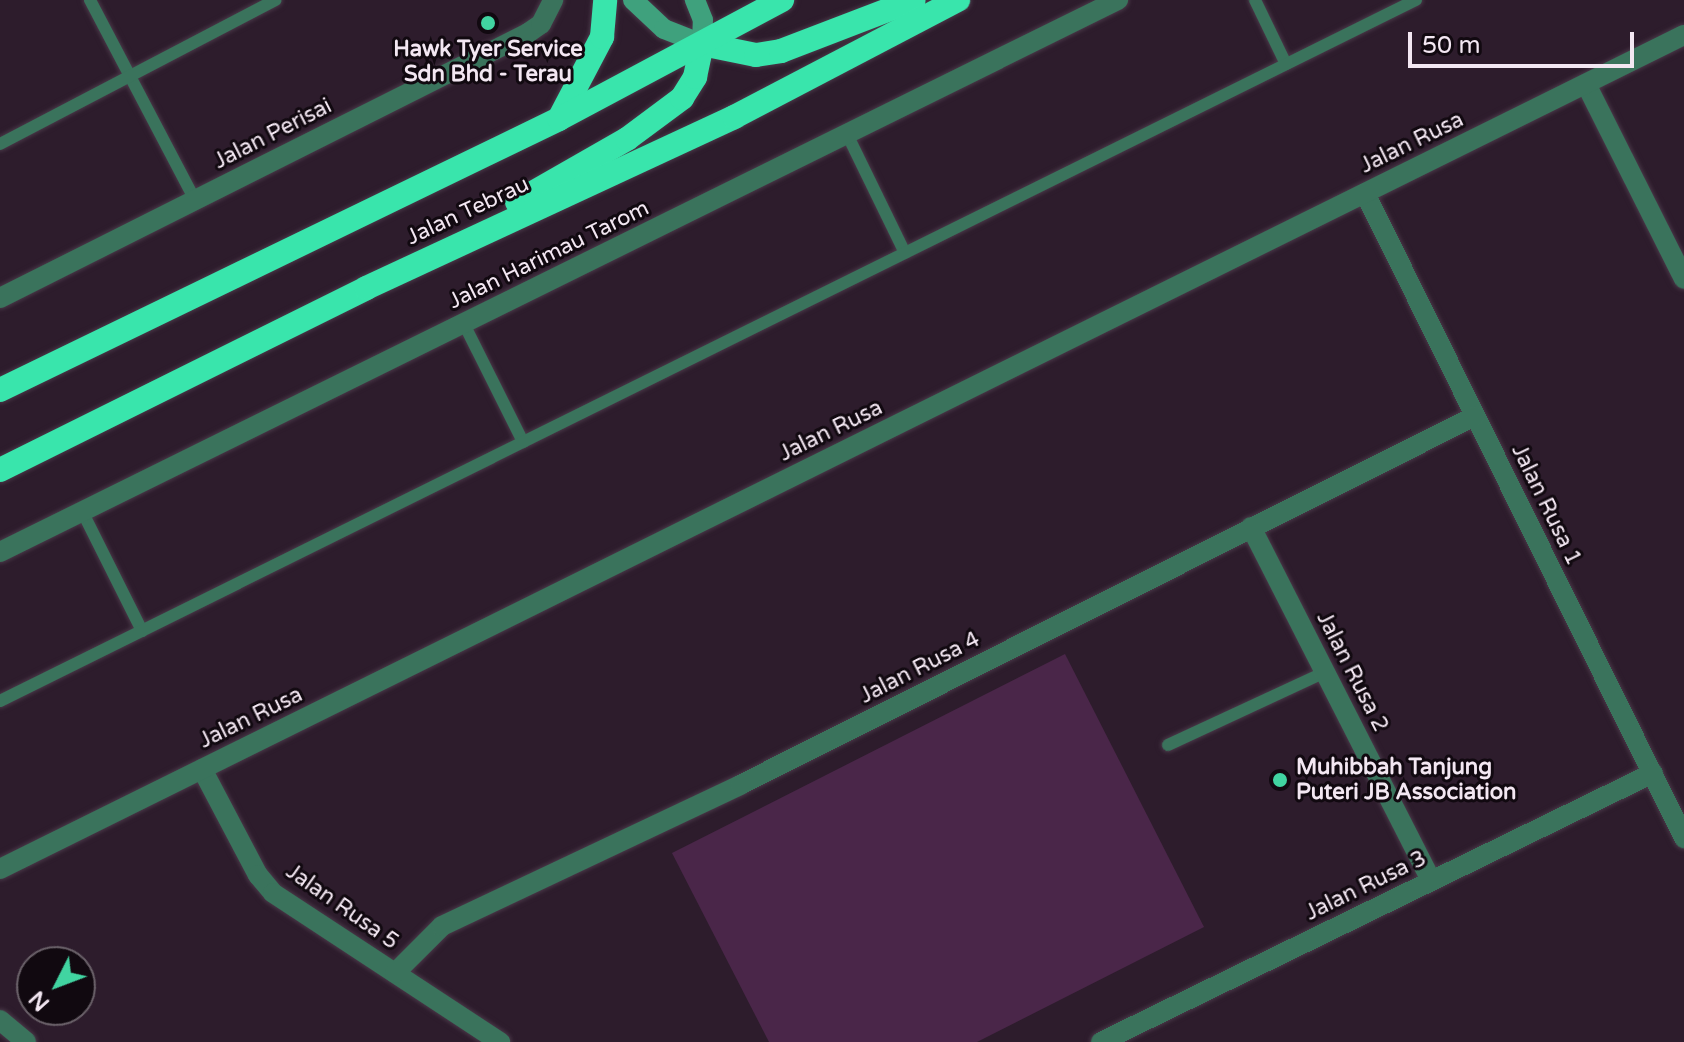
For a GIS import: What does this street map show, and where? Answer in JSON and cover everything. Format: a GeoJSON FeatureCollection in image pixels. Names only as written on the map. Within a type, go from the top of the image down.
{"type":"FeatureCollection","features":[{"type":"Feature","properties":{"kind":"highway"},"geometry":{"type":"LineString","coordinates":[[559,119],[602,37],[605,0]]}},
{"type":"Feature","properties":{"kind":"highway","name":"Jalan Tebrau"},"geometry":{"type":"LineString","coordinates":[[0,390],[559,119],[782,0]]}},
{"type":"Feature","properties":{"kind":"highway"},"geometry":{"type":"LineString","coordinates":[[366,288],[659,117],[682,98],[695,77],[702,44],[756,55],[781,51],[914,0]]}},
{"type":"Feature","properties":{"kind":"highway","name":"Jalan Tebrau"},"geometry":{"type":"LineString","coordinates":[[0,470],[366,288],[734,117],[958,0]]}},
{"type":"Feature","properties":{"kind":"main road"},"geometry":{"type":"LineString","coordinates":[[633,0],[664,29],[702,44],[703,20],[695,0]]}},
{"type":"Feature","properties":{"kind":"street","name":"Jalan Perisai"},"geometry":{"type":"LineString","coordinates":[[0,298],[528,33],[541,24],[553,0]]}},
{"type":"Feature","properties":{"kind":"street","name":"Jalan Harimau Tarom"},"geometry":{"type":"LineString","coordinates":[[0,552],[1118,0]]}},
{"type":"Feature","properties":{"kind":"street","name":"Jalan Rusa"},"geometry":{"type":"LineString","coordinates":[[0,869],[1684,35]]}},
{"type":"Feature","properties":{"kind":"street"},"geometry":{"type":"LineString","coordinates":[[1586,84],[1684,279]]}},
{"type":"Feature","properties":{"kind":"street","name":"Jalan Rusa 1"},"geometry":{"type":"LineString","coordinates":[[1365,193],[1684,838]]}},
{"type":"Feature","properties":{"kind":"street","name":"Jalan Rusa 4"},"geometry":{"type":"LineString","coordinates":[[395,973],[442,926],[740,785],[1475,416]]}},
{"type":"Feature","properties":{"kind":"street","name":"Jalan Rusa 2"},"geometry":{"type":"LineString","coordinates":[[1251,527],[1431,881]]}},
{"type":"Feature","properties":{"kind":"street","name":"Jalan Rusa 5"},"geometry":{"type":"LineString","coordinates":[[202,769],[258,875],[273,893],[500,1042]]}},
{"type":"Feature","properties":{"kind":"street","name":"Jalan Rusa 3"},"geometry":{"type":"LineString","coordinates":[[1101,1042],[1653,773]]}},
{"type":"Feature","properties":{"kind":"street"},"geometry":{"type":"LineString","coordinates":[[0,1020],[26,1042]]}},
{"type":"Feature","properties":{"kind":"lane"},"geometry":{"type":"LineString","coordinates":[[90,0],[195,200]]}},
{"type":"Feature","properties":{"kind":"lane"},"geometry":{"type":"LineString","coordinates":[[0,144],[130,79],[276,0]]}},
{"type":"Feature","properties":{"kind":"lane"},"geometry":{"type":"LineString","coordinates":[[1255,0],[1286,64]]}},
{"type":"Feature","properties":{"kind":"lane"},"geometry":{"type":"LineString","coordinates":[[0,701],[1416,0]]}},
{"type":"Feature","properties":{"kind":"lane"},"geometry":{"type":"LineString","coordinates":[[847,134],[905,253]]}},
{"type":"Feature","properties":{"kind":"lane"},"geometry":{"type":"LineString","coordinates":[[464,324],[523,442]]}},
{"type":"Feature","properties":{"kind":"lane"},"geometry":{"type":"LineString","coordinates":[[83,513],[142,631]]}},
{"type":"Feature","properties":{"kind":"lane"},"geometry":{"type":"LineString","coordinates":[[1168,745],[1325,672]]}},
{"type":"Feature","properties":{"kind":"shaded area"},"geometry":{"type":"Polygon","coordinates":[[[1065,654],[1204,927],[977,1042],[769,1042],[672,853],[1065,654]]]}},
{"type":"Feature","properties":{"kind":"place","name":"Hawk Tyer Service Sdn Bhd - Terau"},"geometry":{"type":"Point","coordinates":[488,23]}},
{"type":"Feature","properties":{"kind":"place","name":"Muhibbah Tanjung Puteri JB Association"},"geometry":{"type":"Point","coordinates":[1280,780]}}]}
